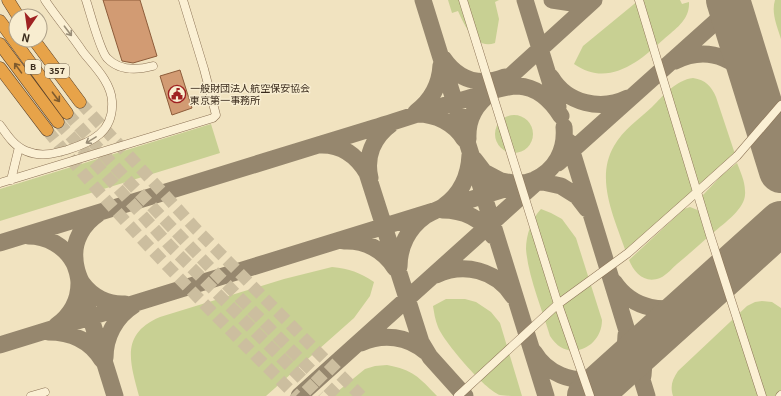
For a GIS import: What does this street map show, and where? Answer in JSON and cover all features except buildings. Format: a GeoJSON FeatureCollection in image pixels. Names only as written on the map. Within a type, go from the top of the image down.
{"type":"FeatureCollection","features":[{"type":"Feature","properties":{"kind":"highway","name":"B"},"geometry":{"type":"LineString","coordinates":[[0,21],[67,113]]}},
{"type":"Feature","properties":{"kind":"highway","name":"B"},"geometry":{"type":"LineString","coordinates":[[0,44],[58,122]]}},
{"type":"Feature","properties":{"kind":"highway","name":"357"},"geometry":{"type":"LineString","coordinates":[[40,48],[80,102]]}},
{"type":"Feature","properties":{"kind":"highway"},"geometry":{"type":"LineString","coordinates":[[0,68],[47,130]]}},
{"type":"Feature","properties":{"kind":"highway"},"geometry":{"type":"LineString","coordinates":[[0,81],[23,107],[39,120]]}},
{"type":"Feature","properties":{"kind":"street"},"geometry":{"type":"LineString","coordinates":[[0,125],[18,147],[31,153],[44,155],[61,152],[90,141],[103,130],[110,118],[112,100],[106,83],[45,0]]}},
{"type":"Feature","properties":{"kind":"street"},"geometry":{"type":"LineString","coordinates":[[86,0],[101,48],[106,57],[115,65],[131,69],[153,66]]}},
{"type":"Feature","properties":{"kind":"street"},"geometry":{"type":"LineString","coordinates":[[0,183],[213,118],[216,115],[183,0]]}},
{"type":"Feature","properties":{"kind":"street"},"geometry":{"type":"LineString","coordinates":[[463,0],[558,304],[590,396]]}},
{"type":"Feature","properties":{"kind":"street"},"geometry":{"type":"LineString","coordinates":[[639,0],[698,191],[710,235],[762,396]]}},
{"type":"Feature","properties":{"kind":"street"},"geometry":{"type":"LineString","coordinates":[[458,396],[558,304],[628,253],[737,156],[781,104]]}},
{"type":"Feature","properties":{"kind":"street"},"geometry":{"type":"LineString","coordinates":[[11,180],[18,147]]}},
{"type":"Feature","properties":{"kind":"street"},"geometry":{"type":"LineString","coordinates":[[31,396],[45,392]]}},
{"type":"Feature","properties":{"kind":"green space"},"geometry":{"type":"Polygon","coordinates":[[[448,0],[499,0],[495,2],[499,19],[495,43],[488,44],[476,40],[468,30],[458,11],[452,13],[448,0]]]}},
{"type":"Feature","properties":{"kind":"green space"},"geometry":{"type":"Polygon","coordinates":[[[639,0],[680,0],[682,4],[689,2],[689,8],[681,24],[677,28],[644,56],[622,69],[611,73],[599,73],[587,71],[574,64],[583,46],[639,0]]]}},
{"type":"Feature","properties":{"kind":"green space"},"geometry":{"type":"Polygon","coordinates":[[[775,0],[781,0],[781,39],[774,15],[775,0]]]}},
{"type":"Feature","properties":{"kind":"green space"},"geometry":{"type":"Polygon","coordinates":[[[693,78],[705,82],[714,93],[736,157],[627,255],[613,215],[606,186],[608,159],[618,140],[632,125],[676,85],[687,79],[693,78]]]}},
{"type":"Feature","properties":{"kind":"green space"},"geometry":{"type":"Polygon","coordinates":[[[510,115],[518,115],[528,120],[532,127],[532,141],[528,148],[518,153],[510,153],[500,148],[498,145],[495,138],[495,130],[500,120],[503,118],[510,115]]]}},
{"type":"Feature","properties":{"kind":"green space"},"geometry":{"type":"Polygon","coordinates":[[[211,124],[220,153],[0,221],[0,189],[211,124]]]}},
{"type":"Feature","properties":{"kind":"green space"},"geometry":{"type":"Polygon","coordinates":[[[737,163],[744,184],[745,197],[743,203],[729,219],[713,233],[703,195],[722,175],[737,163]]]}},
{"type":"Feature","properties":{"kind":"green space"},"geometry":{"type":"Polygon","coordinates":[[[690,207],[700,211],[708,237],[663,277],[650,280],[637,273],[629,260],[684,209],[690,207]]]}},
{"type":"Feature","properties":{"kind":"green space"},"geometry":{"type":"Polygon","coordinates":[[[541,209],[562,219],[576,238],[602,320],[600,330],[596,338],[590,345],[582,349],[574,351],[565,349],[557,344],[550,336],[532,281],[527,259],[526,244],[532,222],[541,209]]]}},
{"type":"Feature","properties":{"kind":"green space"},"geometry":{"type":"Polygon","coordinates":[[[332,267],[354,272],[374,282],[370,296],[354,318],[266,396],[139,396],[131,361],[131,350],[133,341],[147,324],[160,317],[284,279],[332,267]]]}},
{"type":"Feature","properties":{"kind":"green space"},"geometry":{"type":"Polygon","coordinates":[[[446,299],[465,299],[476,302],[491,312],[500,323],[522,396],[500,395],[493,391],[475,375],[456,354],[442,334],[434,313],[433,306],[446,299]]]}},
{"type":"Feature","properties":{"kind":"green space"},"geometry":{"type":"Polygon","coordinates":[[[755,302],[772,302],[781,308],[781,396],[673,396],[672,383],[678,371],[747,306],[755,302]]]}},
{"type":"Feature","properties":{"kind":"green space"},"geometry":{"type":"Polygon","coordinates":[[[387,365],[403,369],[415,375],[437,396],[332,396],[365,369],[387,365]]]}},
{"type":"Feature","properties":{"kind":"taxiway"},"geometry":{"type":"LineString","coordinates":[[423,0],[546,396]]}},
{"type":"Feature","properties":{"kind":"taxiway"},"geometry":{"type":"LineString","coordinates":[[525,0],[558,107]]}},
{"type":"Feature","properties":{"kind":"taxiway"},"geometry":{"type":"LineString","coordinates":[[552,0],[572,3],[587,0]]}},
{"type":"Feature","properties":{"kind":"taxiway"},"geometry":{"type":"LineString","coordinates":[[495,90],[594,0]]}},
{"type":"Feature","properties":{"kind":"taxiway"},"geometry":{"type":"LineString","coordinates":[[558,163],[740,0]]}},
{"type":"Feature","properties":{"kind":"taxiway"},"geometry":{"type":"LineString","coordinates":[[675,61],[688,56],[701,54],[724,58],[744,72],[752,82],[758,94]]}},
{"type":"Feature","properties":{"kind":"taxiway"},"geometry":{"type":"LineString","coordinates":[[443,58],[456,72],[470,80],[487,81],[505,77]]}},
{"type":"Feature","properties":{"kind":"taxiway"},"geometry":{"type":"LineString","coordinates":[[416,112],[431,97],[439,79],[441,65]]}},
{"type":"Feature","properties":{"kind":"taxiway"},"geometry":{"type":"LineString","coordinates":[[551,77],[566,94],[585,102],[607,104],[628,98]]}},
{"type":"Feature","properties":{"kind":"taxiway"},"geometry":{"type":"LineString","coordinates":[[0,243],[503,88],[518,86],[532,89],[543,95],[561,116]]}},
{"type":"Feature","properties":{"kind":"taxiway"},"geometry":{"type":"LineString","coordinates":[[468,139],[469,124],[474,112],[481,101],[492,92]]}},
{"type":"Feature","properties":{"kind":"taxiway"},"geometry":{"type":"LineString","coordinates":[[417,114],[424,114],[444,120],[455,128],[464,139]]}},
{"type":"Feature","properties":{"kind":"taxiway"},"geometry":{"type":"LineString","coordinates":[[370,178],[369,163],[372,148],[379,135],[391,124]]}},
{"type":"Feature","properties":{"kind":"taxiway"},"geometry":{"type":"LineString","coordinates":[[0,345],[534,180],[548,171],[558,158],[563,144],[564,127]]}},
{"type":"Feature","properties":{"kind":"taxiway"},"geometry":{"type":"LineString","coordinates":[[569,142],[647,396]]}},
{"type":"Feature","properties":{"kind":"taxiway"},"geometry":{"type":"LineString","coordinates":[[322,145],[342,149],[359,161],[367,173],[421,342],[430,357],[465,396]]}},
{"type":"Feature","properties":{"kind":"taxiway"},"geometry":{"type":"LineString","coordinates":[[399,267],[401,252],[409,232],[425,216],[444,206],[455,196],[466,177],[470,155]]}},
{"type":"Feature","properties":{"kind":"taxiway"},"geometry":{"type":"LineString","coordinates":[[474,159],[484,172],[501,181],[513,183],[543,182],[561,186],[577,196],[587,209]]}},
{"type":"Feature","properties":{"kind":"taxiway"},"geometry":{"type":"LineString","coordinates":[[299,396],[537,182]]}},
{"type":"Feature","properties":{"kind":"taxiway"},"geometry":{"type":"LineString","coordinates":[[442,210],[450,210],[471,216],[483,224],[493,236]]}},
{"type":"Feature","properties":{"kind":"taxiway"},"geometry":{"type":"LineString","coordinates":[[56,326],[66,318],[73,308],[79,290],[79,280],[75,262],[77,239],[88,223],[98,214]]}},
{"type":"Feature","properties":{"kind":"taxiway"},"geometry":{"type":"LineString","coordinates":[[755,247],[781,219]]}},
{"type":"Feature","properties":{"kind":"taxiway"},"geometry":{"type":"LineString","coordinates":[[28,236],[35,236],[49,240],[66,252],[74,263],[82,283],[96,296],[113,303],[125,304]]}},
{"type":"Feature","properties":{"kind":"taxiway"},"geometry":{"type":"LineString","coordinates":[[344,241],[359,242],[373,247],[380,251],[395,268]]}},
{"type":"Feature","properties":{"kind":"taxiway"},"geometry":{"type":"LineString","coordinates":[[436,275],[457,269],[479,271],[498,280],[513,296]]}},
{"type":"Feature","properties":{"kind":"taxiway"},"geometry":{"type":"LineString","coordinates":[[614,282],[621,291],[630,298],[640,304],[650,307],[661,309],[672,308],[683,306],[694,301]]}},
{"type":"Feature","properties":{"kind":"taxiway"},"geometry":{"type":"LineString","coordinates":[[105,358],[105,350],[112,328],[121,315],[134,305]]}},
{"type":"Feature","properties":{"kind":"taxiway"},"geometry":{"type":"LineString","coordinates":[[87,306],[115,396]]}},
{"type":"Feature","properties":{"kind":"taxiway"},"geometry":{"type":"LineString","coordinates":[[48,332],[56,332],[79,338],[92,347],[102,360]]}},
{"type":"Feature","properties":{"kind":"taxiway"},"geometry":{"type":"LineString","coordinates":[[534,352],[539,360],[546,366],[561,375],[578,380],[601,378],[614,373],[620,365],[625,350],[626,335]]}},
{"type":"Feature","properties":{"kind":"taxiway"},"geometry":{"type":"LineString","coordinates":[[643,376],[646,355],[656,335]]}},
{"type":"Feature","properties":{"kind":"taxiway"},"geometry":{"type":"LineString","coordinates":[[361,343],[386,337],[403,339],[411,342],[426,352]]}},
{"type":"Feature","properties":{"kind":"runway"},"geometry":{"type":"LineString","coordinates":[[728,0],[781,171]]}},
{"type":"Feature","properties":{"kind":"runway"},"geometry":{"type":"LineString","coordinates":[[589,396],[781,223]]}},
{"type":"Feature","properties":{"kind":"tunnel"},"geometry":{"type":"LineString","coordinates":[[80,102],[195,228],[361,396]]}},
{"type":"Feature","properties":{"kind":"tunnel"},"geometry":{"type":"LineString","coordinates":[[67,113],[166,221],[337,396]]}},
{"type":"Feature","properties":{"kind":"tunnel"},"geometry":{"type":"LineString","coordinates":[[58,122],[171,247],[319,396]]}},
{"type":"Feature","properties":{"kind":"tunnel"},"geometry":{"type":"LineString","coordinates":[[47,130],[106,200],[199,299],[296,396]]}},
{"type":"Feature","properties":{"kind":"place","name":"一般財団法人航空保安協会 東京第一事務所"},"geometry":{"type":"Point","coordinates":[177,94]}}]}
